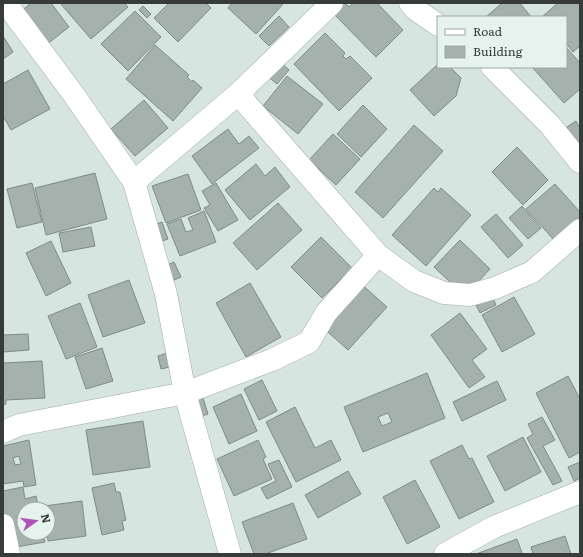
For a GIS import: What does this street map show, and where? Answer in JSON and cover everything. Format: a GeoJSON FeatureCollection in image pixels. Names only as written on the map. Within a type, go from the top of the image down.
{"type":"FeatureCollection","features":[{"type":"Feature","properties":{"kind":"street"},"geometry":{"type":"LineString","coordinates":[[134,182],[238,94],[332,3]]}},
{"type":"Feature","properties":{"kind":"street"},"geometry":{"type":"LineString","coordinates":[[410,3],[415,9],[437,24]]}},
{"type":"Feature","properties":{"kind":"street"},"geometry":{"type":"LineString","coordinates":[[8,4],[74,95],[134,182],[166,294],[185,392],[230,554]]}},
{"type":"Feature","properties":{"kind":"street"},"geometry":{"type":"LineString","coordinates":[[493,68],[550,125],[580,162]]}},
{"type":"Feature","properties":{"kind":"street"},"geometry":{"type":"LineString","coordinates":[[238,94],[378,256],[414,281],[444,293],[470,295],[494,288],[532,272],[580,230]]}},
{"type":"Feature","properties":{"kind":"street"},"geometry":{"type":"LineString","coordinates":[[3,432],[19,425],[185,392],[272,360],[309,342],[326,314],[378,256]]}},
{"type":"Feature","properties":{"kind":"street"},"geometry":{"type":"LineString","coordinates":[[445,554],[494,527],[580,492]]}},
{"type":"Feature","properties":{"kind":"street"},"geometry":{"type":"LineString","coordinates":[[3,525],[9,554]]}},
{"type":"Feature","properties":{"kind":"building"},"geometry":{"type":"Polygon","coordinates":[[[31,3],[51,3],[69,27],[46,45],[20,12],[31,3]]]}},
{"type":"Feature","properties":{"kind":"building"},"geometry":{"type":"Polygon","coordinates":[[[60,3],[124,3],[128,7],[91,39],[60,3]]]}},
{"type":"Feature","properties":{"kind":"building"},"geometry":{"type":"Polygon","coordinates":[[[169,3],[206,3],[211,8],[178,42],[154,18],[169,3]]]}},
{"type":"Feature","properties":{"kind":"building"},"geometry":{"type":"Polygon","coordinates":[[[232,3],[284,3],[256,34],[228,8],[232,3]]]}},
{"type":"Feature","properties":{"kind":"building"},"geometry":{"type":"Polygon","coordinates":[[[343,3],[349,7],[353,3],[377,3],[403,30],[376,57],[333,13],[343,3]]]}},
{"type":"Feature","properties":{"kind":"building"},"geometry":{"type":"Polygon","coordinates":[[[502,3],[520,3],[530,16],[487,16],[502,3]]]}},
{"type":"Feature","properties":{"kind":"building"},"geometry":{"type":"Polygon","coordinates":[[[558,3],[580,3],[580,46],[573,52],[567,44],[567,16],[543,16],[558,3]]]}},
{"type":"Feature","properties":{"kind":"building"},"geometry":{"type":"Polygon","coordinates":[[[143,6],[151,14],[147,18],[139,10],[143,6]]]}},
{"type":"Feature","properties":{"kind":"building"},"geometry":{"type":"Polygon","coordinates":[[[135,11],[161,37],[128,71],[101,44],[135,11]]]}},
{"type":"Feature","properties":{"kind":"building"},"geometry":{"type":"Polygon","coordinates":[[[279,16],[289,27],[269,46],[259,36],[279,16]]]}},
{"type":"Feature","properties":{"kind":"building"},"geometry":{"type":"Polygon","coordinates":[[[325,33],[345,53],[343,56],[346,59],[350,56],[372,78],[339,111],[294,64],[325,33]]]}},
{"type":"Feature","properties":{"kind":"building"},"geometry":{"type":"Polygon","coordinates":[[[3,36],[13,52],[3,59],[3,36]]]}},
{"type":"Feature","properties":{"kind":"building"},"geometry":{"type":"Polygon","coordinates":[[[155,45],[189,75],[187,77],[192,82],[193,80],[202,88],[173,121],[126,79],[155,45]]]}},
{"type":"Feature","properties":{"kind":"building"},"geometry":{"type":"Polygon","coordinates":[[[567,48],[580,63],[580,89],[564,103],[533,68],[567,68],[567,48]]]}},
{"type":"Feature","properties":{"kind":"building"},"geometry":{"type":"Polygon","coordinates":[[[279,61],[289,70],[277,84],[266,75],[279,61]]]}},
{"type":"Feature","properties":{"kind":"building"},"geometry":{"type":"Polygon","coordinates":[[[437,65],[437,68],[451,68],[461,78],[456,96],[434,116],[410,90],[437,65]]]}},
{"type":"Feature","properties":{"kind":"building"},"geometry":{"type":"Polygon","coordinates":[[[28,70],[50,109],[11,130],[3,116],[3,84],[28,70]]]}},
{"type":"Feature","properties":{"kind":"building"},"geometry":{"type":"Polygon","coordinates":[[[287,76],[323,104],[298,134],[263,106],[287,76]]]}},
{"type":"Feature","properties":{"kind":"building"},"geometry":{"type":"Polygon","coordinates":[[[144,100],[168,128],[135,156],[111,129],[144,100]]]}},
{"type":"Feature","properties":{"kind":"building"},"geometry":{"type":"Polygon","coordinates":[[[363,105],[387,129],[361,157],[337,134],[363,105]]]}},
{"type":"Feature","properties":{"kind":"building"},"geometry":{"type":"Polygon","coordinates":[[[576,121],[580,128],[580,159],[561,131],[576,121]]]}},
{"type":"Feature","properties":{"kind":"building"},"geometry":{"type":"Polygon","coordinates":[[[414,125],[443,151],[383,218],[355,192],[414,125]]]}},
{"type":"Feature","properties":{"kind":"building"},"geometry":{"type":"Polygon","coordinates":[[[228,129],[239,144],[249,136],[259,148],[212,184],[192,156],[228,129]]]}},
{"type":"Feature","properties":{"kind":"building"},"geometry":{"type":"Polygon","coordinates":[[[333,134],[360,159],[336,185],[309,160],[333,134]]]}},
{"type":"Feature","properties":{"kind":"building"},"geometry":{"type":"Polygon","coordinates":[[[517,147],[548,180],[523,205],[492,172],[517,147]]]}},
{"type":"Feature","properties":{"kind":"building"},"geometry":{"type":"Polygon","coordinates":[[[256,164],[265,176],[275,167],[290,187],[250,220],[225,190],[256,164]]]}},
{"type":"Feature","properties":{"kind":"building"},"geometry":{"type":"Polygon","coordinates":[[[95,173],[107,219],[46,235],[35,188],[95,173]]]}},
{"type":"Feature","properties":{"kind":"building"},"geometry":{"type":"Polygon","coordinates":[[[188,174],[201,210],[166,223],[152,186],[188,174]]]}},
{"type":"Feature","properties":{"kind":"building"},"geometry":{"type":"Polygon","coordinates":[[[32,183],[42,222],[17,228],[7,189],[32,183]]]}},
{"type":"Feature","properties":{"kind":"building"},"geometry":{"type":"Polygon","coordinates":[[[216,183],[238,220],[218,231],[204,208],[210,205],[202,191],[216,183]]]}},
{"type":"Feature","properties":{"kind":"building"},"geometry":{"type":"Polygon","coordinates":[[[555,184],[580,212],[580,218],[554,240],[526,209],[555,184]]]}},
{"type":"Feature","properties":{"kind":"building"},"geometry":{"type":"Polygon","coordinates":[[[434,188],[438,192],[441,188],[471,215],[426,266],[392,235],[434,188]]]}},
{"type":"Feature","properties":{"kind":"building"},"geometry":{"type":"Polygon","coordinates":[[[278,203],[302,230],[257,270],[233,243],[278,203]]]}},
{"type":"Feature","properties":{"kind":"building"},"geometry":{"type":"Polygon","coordinates":[[[522,206],[541,228],[528,239],[509,218],[522,206]]]}},
{"type":"Feature","properties":{"kind":"building"},"geometry":{"type":"Polygon","coordinates":[[[204,211],[216,242],[180,256],[167,224],[181,219],[186,232],[193,230],[188,218],[204,211]]]}},
{"type":"Feature","properties":{"kind":"building"},"geometry":{"type":"Polygon","coordinates":[[[496,214],[523,245],[508,258],[481,227],[496,214]]]}},
{"type":"Feature","properties":{"kind":"building"},"geometry":{"type":"Polygon","coordinates":[[[162,222],[168,239],[157,243],[151,226],[162,222]]]}},
{"type":"Feature","properties":{"kind":"building"},"geometry":{"type":"Polygon","coordinates":[[[91,227],[95,246],[63,252],[59,233],[91,227]]]}},
{"type":"Feature","properties":{"kind":"building"},"geometry":{"type":"Polygon","coordinates":[[[321,237],[352,268],[322,298],[291,267],[321,237]]]}},
{"type":"Feature","properties":{"kind":"building"},"geometry":{"type":"Polygon","coordinates":[[[460,240],[490,269],[465,296],[434,267],[460,240]]]}},
{"type":"Feature","properties":{"kind":"building"},"geometry":{"type":"Polygon","coordinates":[[[51,241],[71,283],[46,296],[26,253],[51,241]]]}},
{"type":"Feature","properties":{"kind":"building"},"geometry":{"type":"Polygon","coordinates":[[[174,262],[181,277],[172,281],[165,266],[174,262]]]}},
{"type":"Feature","properties":{"kind":"building"},"geometry":{"type":"Polygon","coordinates":[[[129,280],[145,323],[103,337],[88,295],[129,280]]]}},
{"type":"Feature","properties":{"kind":"building"},"geometry":{"type":"Polygon","coordinates":[[[359,282],[387,307],[348,350],[320,325],[359,282]]]}},
{"type":"Feature","properties":{"kind":"building"},"geometry":{"type":"Polygon","coordinates":[[[250,283],[281,337],[246,357],[216,303],[250,283]]]}},
{"type":"Feature","properties":{"kind":"building"},"geometry":{"type":"Polygon","coordinates":[[[491,294],[496,305],[480,313],[474,301],[491,294]]]}},
{"type":"Feature","properties":{"kind":"building"},"geometry":{"type":"Polygon","coordinates":[[[514,297],[535,334],[502,352],[482,315],[514,297]]]}},
{"type":"Feature","properties":{"kind":"building"},"geometry":{"type":"Polygon","coordinates":[[[80,303],[97,347],[66,359],[48,316],[80,303]]]}},
{"type":"Feature","properties":{"kind":"building"},"geometry":{"type":"Polygon","coordinates":[[[460,313],[487,349],[472,360],[485,377],[469,388],[431,335],[460,313]]]}},
{"type":"Feature","properties":{"kind":"building"},"geometry":{"type":"Polygon","coordinates":[[[28,334],[29,350],[3,352],[3,335],[28,334]]]}},
{"type":"Feature","properties":{"kind":"building"},"geometry":{"type":"Polygon","coordinates":[[[102,348],[113,381],[86,389],[75,357],[102,348]]]}},
{"type":"Feature","properties":{"kind":"building"},"geometry":{"type":"Polygon","coordinates":[[[167,353],[170,367],[161,369],[158,356],[167,353]]]}},
{"type":"Feature","properties":{"kind":"building"},"geometry":{"type":"Polygon","coordinates":[[[42,361],[45,398],[6,400],[6,404],[3,405],[3,363],[42,361]]]}},
{"type":"Feature","properties":{"kind":"building"},"geometry":{"type":"Polygon","coordinates":[[[427,373],[445,418],[363,452],[344,407],[427,373]],[[388,413],[378,417],[382,426],[392,422],[388,413]]]}},
{"type":"Feature","properties":{"kind":"building"},"geometry":{"type":"Polygon","coordinates":[[[568,376],[580,399],[580,452],[569,458],[536,393],[568,376]]]}},
{"type":"Feature","properties":{"kind":"building"},"geometry":{"type":"Polygon","coordinates":[[[262,380],[277,411],[259,420],[244,389],[262,380]]]}},
{"type":"Feature","properties":{"kind":"building"},"geometry":{"type":"Polygon","coordinates":[[[497,381],[506,400],[462,421],[453,402],[497,381]]]}},
{"type":"Feature","properties":{"kind":"building"},"geometry":{"type":"Polygon","coordinates":[[[241,394],[257,431],[229,444],[213,407],[241,394]]]}},
{"type":"Feature","properties":{"kind":"building"},"geometry":{"type":"Polygon","coordinates":[[[203,398],[208,414],[197,418],[192,401],[203,398]]]}},
{"type":"Feature","properties":{"kind":"building"},"geometry":{"type":"Polygon","coordinates":[[[295,407],[315,448],[331,440],[341,460],[296,482],[266,422],[295,407]]]}},
{"type":"Feature","properties":{"kind":"building"},"geometry":{"type":"Polygon","coordinates":[[[542,417],[555,440],[543,446],[562,481],[553,485],[527,438],[533,434],[528,424],[542,417]]]}},
{"type":"Feature","properties":{"kind":"building"},"geometry":{"type":"Polygon","coordinates":[[[143,421],[150,467],[93,475],[86,430],[143,421]]]}},
{"type":"Feature","properties":{"kind":"building"},"geometry":{"type":"Polygon","coordinates":[[[523,437],[541,472],[505,491],[487,456],[523,437]]]}},
{"type":"Feature","properties":{"kind":"building"},"geometry":{"type":"Polygon","coordinates":[[[29,440],[36,485],[24,487],[23,481],[3,484],[3,446],[29,440]],[[19,456],[13,458],[15,465],[21,464],[19,456]]]}},
{"type":"Feature","properties":{"kind":"building"},"geometry":{"type":"Polygon","coordinates":[[[258,440],[266,457],[263,459],[272,479],[234,496],[217,459],[258,440]]]}},
{"type":"Feature","properties":{"kind":"building"},"geometry":{"type":"Polygon","coordinates":[[[462,445],[469,459],[472,458],[494,502],[459,519],[430,461],[462,445]]]}},
{"type":"Feature","properties":{"kind":"building"},"geometry":{"type":"Polygon","coordinates":[[[279,460],[292,487],[267,499],[261,488],[276,481],[268,464],[279,460]]]}},
{"type":"Feature","properties":{"kind":"building"},"geometry":{"type":"Polygon","coordinates":[[[580,462],[580,478],[574,481],[568,467],[580,462]]]}},
{"type":"Feature","properties":{"kind":"building"},"geometry":{"type":"Polygon","coordinates":[[[348,471],[361,494],[318,518],[305,495],[348,471]]]}},
{"type":"Feature","properties":{"kind":"building"},"geometry":{"type":"Polygon","coordinates":[[[415,480],[440,527],[407,544],[383,497],[415,480]]]}},
{"type":"Feature","properties":{"kind":"building"},"geometry":{"type":"Polygon","coordinates":[[[114,483],[116,492],[120,492],[126,520],[122,521],[124,530],[102,535],[92,488],[114,483]]]}},
{"type":"Feature","properties":{"kind":"building"},"geometry":{"type":"Polygon","coordinates":[[[23,487],[25,499],[36,496],[37,501],[16,501],[16,541],[45,542],[5,549],[3,538],[3,491],[23,487]]]}},
{"type":"Feature","properties":{"kind":"building"},"geometry":{"type":"Polygon","coordinates":[[[82,501],[86,536],[56,540],[56,504],[82,501]]]}},
{"type":"Feature","properties":{"kind":"building"},"geometry":{"type":"Polygon","coordinates":[[[293,503],[307,539],[265,554],[254,554],[242,522],[293,503]]]}},
{"type":"Feature","properties":{"kind":"building"},"geometry":{"type":"Polygon","coordinates":[[[565,536],[571,554],[533,554],[531,547],[565,536]]]}},
{"type":"Feature","properties":{"kind":"building"},"geometry":{"type":"Polygon","coordinates":[[[517,539],[522,553],[476,554],[517,539]]]}}]}
